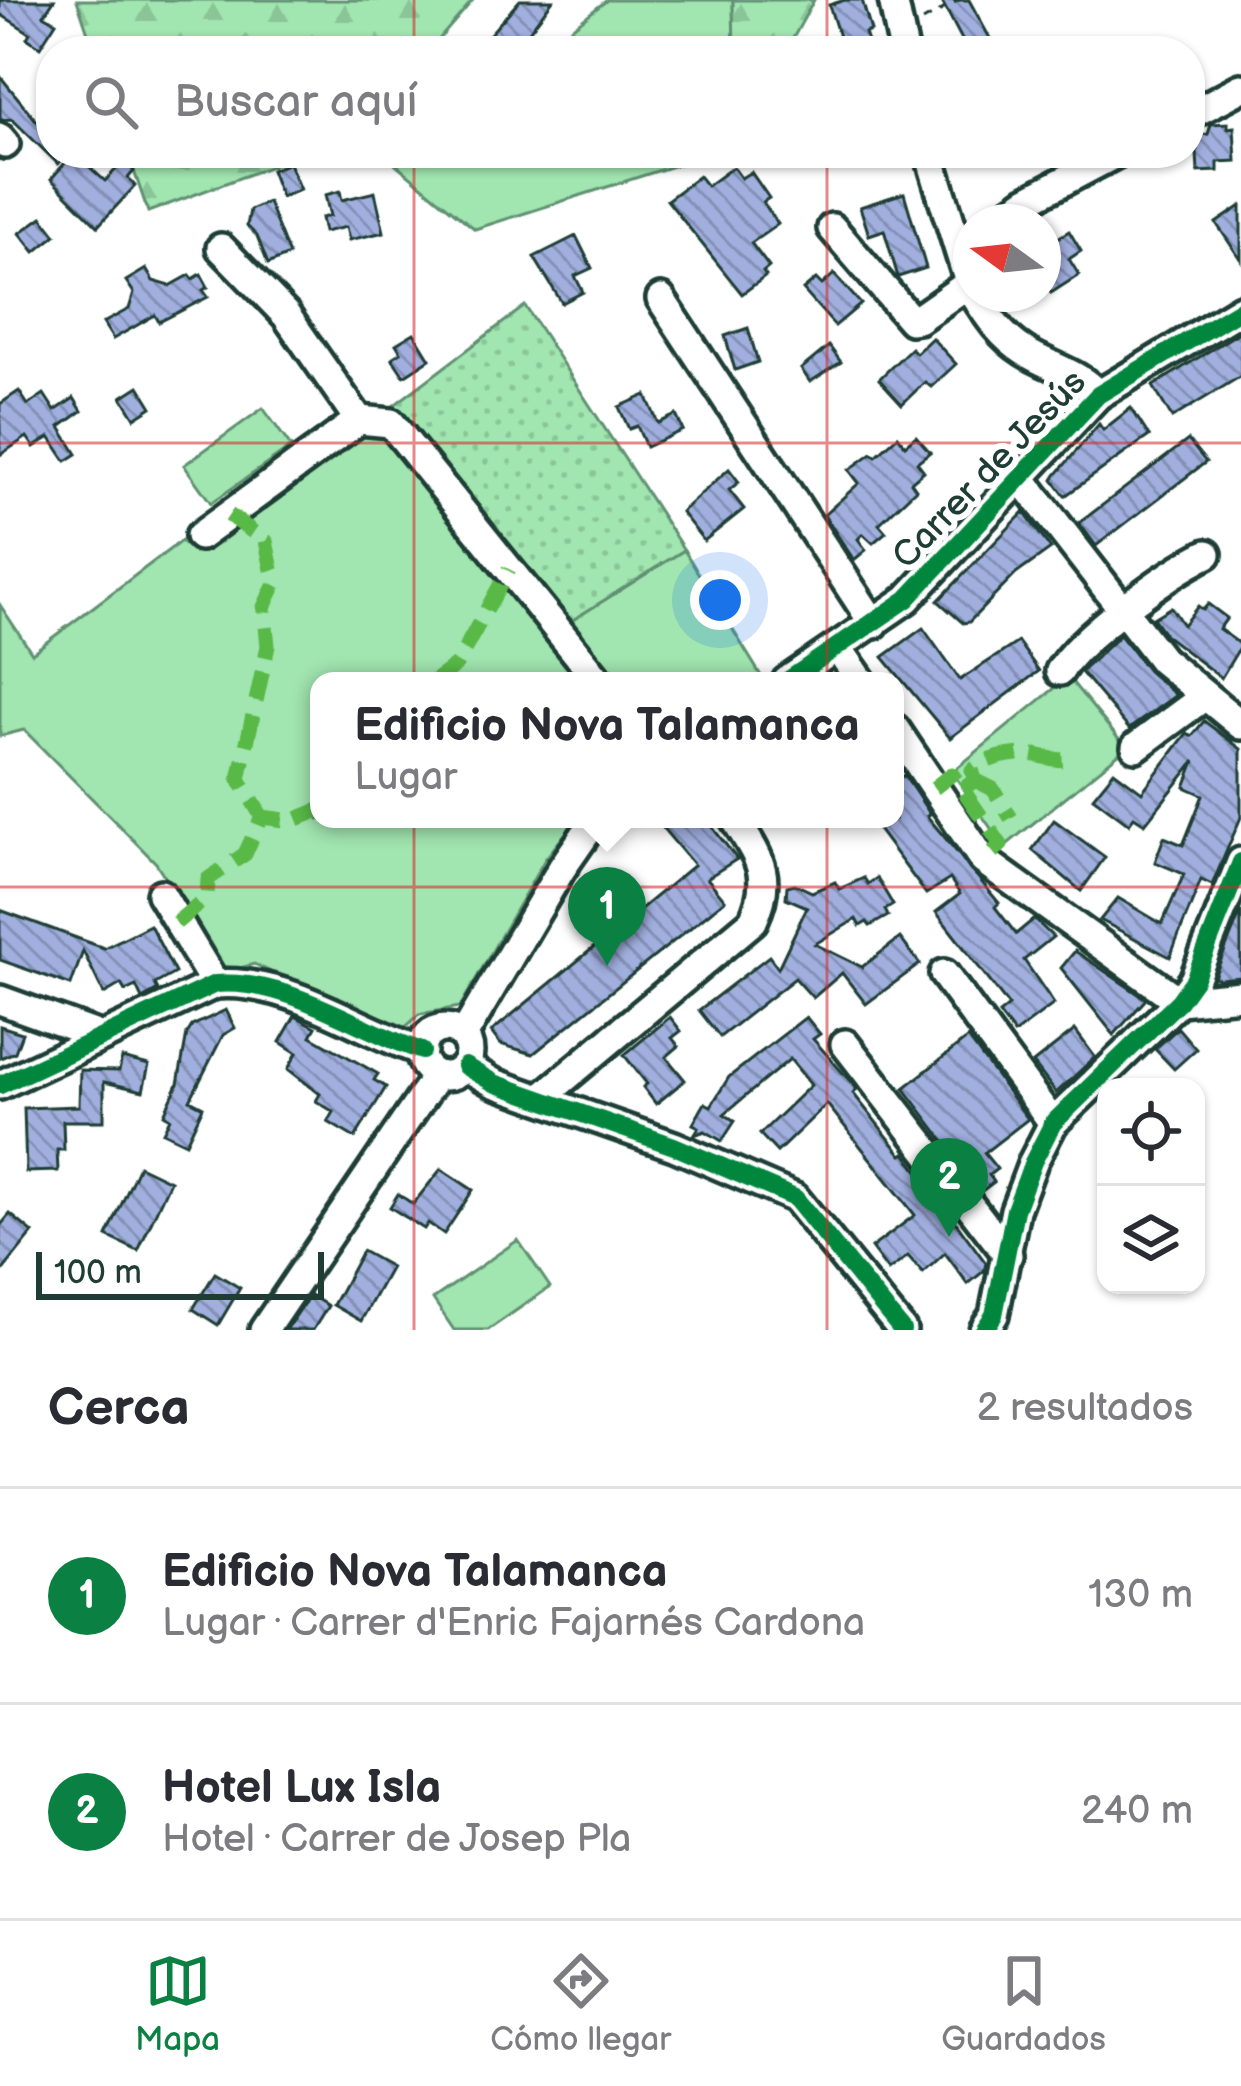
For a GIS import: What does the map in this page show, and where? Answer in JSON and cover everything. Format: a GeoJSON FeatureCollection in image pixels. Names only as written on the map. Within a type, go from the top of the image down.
{"type":"FeatureCollection","features":[{"type":"Feature","properties":{"kind":"street"},"geometry":{"type":"LineString","coordinates":[[893,0],[901,36]]}},
{"type":"Feature","properties":{"kind":"street"},"geometry":{"type":"LineString","coordinates":[[1205,107],[1241,88]]}},
{"type":"Feature","properties":{"kind":"street"},"geometry":{"type":"LineString","coordinates":[[935,168],[953,217]]}},
{"type":"Feature","properties":{"kind":"street"},"geometry":{"type":"LineString","coordinates":[[1021,204],[1088,168]]}},
{"type":"Feature","properties":{"kind":"street"},"geometry":{"type":"LineString","coordinates":[[832,228],[910,320],[953,299]]}},
{"type":"Feature","properties":{"kind":"street"},"geometry":{"type":"LineString","coordinates":[[220,248],[286,315],[359,420]]}},
{"type":"Feature","properties":{"kind":"street"},"geometry":{"type":"LineString","coordinates":[[661,299],[874,624]]}},
{"type":"Feature","properties":{"kind":"street","name":"Carrer de Jesús"},"geometry":{"type":"LineString","coordinates":[[801,672],[907,599],[1098,395],[1241,309]]}},
{"type":"Feature","properties":{"kind":"street"},"geometry":{"type":"LineString","coordinates":[[987,312],[1004,336],[1079,377],[1098,395]]}},
{"type":"Feature","properties":{"kind":"street"},"geometry":{"type":"LineString","coordinates":[[200,536],[359,420],[391,423],[591,672]]}},
{"type":"Feature","properties":{"kind":"street"},"geometry":{"type":"LineString","coordinates":[[1021,478],[1162,660],[1205,696],[1237,714]]}},
{"type":"Feature","properties":{"kind":"street"},"geometry":{"type":"LineString","coordinates":[[1060,671],[1069,655],[1208,554]]}},
{"type":"Feature","properties":{"kind":"street"},"geometry":{"type":"LineString","coordinates":[[838,648],[855,672]]}},
{"type":"Feature","properties":{"kind":"street"},"geometry":{"type":"LineString","coordinates":[[1136,746],[1205,696]]}},
{"type":"Feature","properties":{"kind":"street"},"geometry":{"type":"LineString","coordinates":[[904,743],[983,860],[1179,1001],[1241,995]]}},
{"type":"Feature","properties":{"kind":"street"},"geometry":{"type":"LineString","coordinates":[[463,1036],[590,828]]}},
{"type":"Feature","properties":{"kind":"street"},"geometry":{"type":"LineString","coordinates":[[542,1098],[753,921],[765,880],[740,828]]}},
{"type":"Feature","properties":{"kind":"street"},"geometry":{"type":"LineString","coordinates":[[984,1330],[994,1316],[1015,1210],[1053,1123],[1179,1001],[1194,980],[1241,862]]}},
{"type":"Feature","properties":{"kind":"street"},"geometry":{"type":"LineString","coordinates":[[161,893],[215,984]]}},
{"type":"Feature","properties":{"kind":"street"},"geometry":{"type":"LineString","coordinates":[[944,974],[1053,1123]]}},
{"type":"Feature","properties":{"kind":"street"},"geometry":{"type":"LineString","coordinates":[[0,1085],[215,984],[262,986],[429,1063],[453,1075],[465,1066],[469,1051],[463,1036],[449,1029],[434,1032],[429,1063],[264,1330]]}},
{"type":"Feature","properties":{"kind":"street"},"geometry":{"type":"LineString","coordinates":[[0,1000],[103,1037]]}},
{"type":"Feature","properties":{"kind":"street"},"geometry":{"type":"LineString","coordinates":[[845,1044],[1008,1256]]}},
{"type":"Feature","properties":{"kind":"street"},"geometry":{"type":"LineString","coordinates":[[465,1066],[494,1083],[674,1145],[796,1198],[902,1330]]}},
{"type":"Feature","properties":{"kind":"path"},"geometry":{"type":"LineString","coordinates":[[912,36],[958,0]]}},
{"type":"Feature","properties":{"kind":"green space"},"geometry":{"type":"Polygon","coordinates":[[[77,0],[473,0],[442,36],[89,36],[77,0]]]}},
{"type":"Feature","properties":{"kind":"green space"},"geometry":{"type":"Polygon","coordinates":[[[607,0],[733,0],[734,36],[561,36],[607,0]]]}},
{"type":"Feature","properties":{"kind":"green space"},"geometry":{"type":"Polygon","coordinates":[[[733,0],[814,0],[794,36],[734,36],[733,0]]]}},
{"type":"Feature","properties":{"kind":"green space"},"geometry":{"type":"Polygon","coordinates":[[[133,168],[266,168],[148,212],[133,168]]]}},
{"type":"Feature","properties":{"kind":"green space"},"geometry":{"type":"Polygon","coordinates":[[[401,168],[667,168],[475,229],[401,168]]]}},
{"type":"Feature","properties":{"kind":"green space"},"geometry":{"type":"Polygon","coordinates":[[[525,306],[684,550],[563,626],[389,409],[525,306]]]}},
{"type":"Feature","properties":{"kind":"green space"},"geometry":{"type":"Polygon","coordinates":[[[263,408],[291,447],[211,503],[184,465],[263,408]]]}},
{"type":"Feature","properties":{"kind":"green space"},"geometry":{"type":"Polygon","coordinates":[[[360,432],[387,434],[578,672],[310,672],[310,828],[570,828],[545,859],[460,1007],[420,1014],[400,1032],[254,964],[226,972],[156,863],[24,730],[0,736],[0,605],[32,653],[181,541],[194,552],[360,432]]]}},
{"type":"Feature","properties":{"kind":"green space"},"geometry":{"type":"Polygon","coordinates":[[[684,550],[759,672],[601,672],[563,626],[684,550]]]}},
{"type":"Feature","properties":{"kind":"green space"},"geometry":{"type":"Polygon","coordinates":[[[1072,682],[1126,748],[1004,847],[952,772],[1056,687],[1072,682]]]}},
{"type":"Feature","properties":{"kind":"green space"},"geometry":{"type":"Polygon","coordinates":[[[518,1240],[550,1287],[488,1330],[454,1330],[433,1299],[518,1240]]]}},
{"type":"Feature","properties":{"kind":"building"},"geometry":{"type":"Polygon","coordinates":[[[0,0],[54,0],[44,15],[56,22],[47,36],[36,36],[36,44],[27,38],[30,33],[0,14],[0,0]]]}},
{"type":"Feature","properties":{"kind":"building"},"geometry":{"type":"Polygon","coordinates":[[[520,0],[553,0],[525,36],[488,36],[520,0]]]}},
{"type":"Feature","properties":{"kind":"building"},"geometry":{"type":"Polygon","coordinates":[[[862,0],[871,31],[866,36],[839,36],[829,5],[862,0]]]}},
{"type":"Feature","properties":{"kind":"building"},"geometry":{"type":"Polygon","coordinates":[[[941,0],[969,0],[989,36],[960,36],[941,0]]]}},
{"type":"Feature","properties":{"kind":"building"},"geometry":{"type":"Polygon","coordinates":[[[0,76],[36,120],[36,142],[12,119],[0,120],[0,76]]]}},
{"type":"Feature","properties":{"kind":"building"},"geometry":{"type":"Polygon","coordinates":[[[1211,124],[1234,127],[1236,161],[1218,162],[1218,171],[1198,172],[1205,168],[1205,134],[1211,124]]]}},
{"type":"Feature","properties":{"kind":"building"},"geometry":{"type":"Polygon","coordinates":[[[61,168],[91,168],[105,181],[117,168],[131,168],[134,171],[128,178],[135,186],[98,226],[51,179],[61,168]]]}},
{"type":"Feature","properties":{"kind":"building"},"geometry":{"type":"Polygon","coordinates":[[[291,168],[300,190],[281,197],[271,170],[291,168]]]}},
{"type":"Feature","properties":{"kind":"building"},"geometry":{"type":"Polygon","coordinates":[[[732,168],[741,178],[751,172],[769,198],[763,202],[778,224],[751,243],[769,267],[763,272],[766,276],[742,294],[667,200],[699,176],[707,186],[732,168]]]}},
{"type":"Feature","properties":{"kind":"building"},"geometry":{"type":"Polygon","coordinates":[[[340,191],[342,200],[375,192],[384,232],[349,240],[346,227],[324,232],[321,218],[330,216],[325,195],[340,191]]]}},
{"type":"Feature","properties":{"kind":"building"},"geometry":{"type":"Polygon","coordinates":[[[904,193],[926,268],[898,277],[884,230],[869,235],[860,207],[904,193]]]}},
{"type":"Feature","properties":{"kind":"building"},"geometry":{"type":"Polygon","coordinates":[[[268,202],[289,255],[268,264],[257,236],[247,226],[250,210],[268,202]]]}},
{"type":"Feature","properties":{"kind":"building"},"geometry":{"type":"Polygon","coordinates":[[[1241,206],[1241,260],[1216,223],[1241,206]]]}},
{"type":"Feature","properties":{"kind":"building"},"geometry":{"type":"Polygon","coordinates":[[[42,217],[56,235],[35,252],[20,233],[42,217]]]}},
{"type":"Feature","properties":{"kind":"building"},"geometry":{"type":"Polygon","coordinates":[[[1069,231],[1081,251],[1069,259],[1079,275],[1061,287],[1061,236],[1069,231]]]}},
{"type":"Feature","properties":{"kind":"building"},"geometry":{"type":"Polygon","coordinates":[[[576,236],[592,268],[575,276],[583,292],[562,303],[534,257],[576,236]]]}},
{"type":"Feature","properties":{"kind":"building"},"geometry":{"type":"Polygon","coordinates":[[[146,269],[153,281],[170,286],[201,274],[208,297],[159,322],[155,315],[113,339],[103,323],[129,309],[134,293],[126,281],[146,269]]]}},
{"type":"Feature","properties":{"kind":"building"},"geometry":{"type":"Polygon","coordinates":[[[834,274],[861,304],[835,326],[803,290],[816,279],[822,285],[834,274]]]}},
{"type":"Feature","properties":{"kind":"building"},"geometry":{"type":"Polygon","coordinates":[[[748,328],[758,362],[735,370],[725,336],[748,328]]]}},
{"type":"Feature","properties":{"kind":"building"},"geometry":{"type":"Polygon","coordinates":[[[1241,331],[1241,376],[1172,418],[1153,386],[1241,331]]]}},
{"type":"Feature","properties":{"kind":"building"},"geometry":{"type":"Polygon","coordinates":[[[414,333],[430,359],[404,376],[392,358],[401,352],[396,344],[414,333]]]}},
{"type":"Feature","properties":{"kind":"building"},"geometry":{"type":"Polygon","coordinates":[[[932,338],[956,364],[931,387],[925,382],[902,404],[879,379],[911,348],[916,353],[932,338]]]}},
{"type":"Feature","properties":{"kind":"building"},"geometry":{"type":"Polygon","coordinates":[[[829,346],[841,362],[810,382],[801,369],[829,346]]]}},
{"type":"Feature","properties":{"kind":"building"},"geometry":{"type":"Polygon","coordinates":[[[139,386],[152,407],[135,418],[122,397],[139,386]]]}},
{"type":"Feature","properties":{"kind":"building"},"geometry":{"type":"Polygon","coordinates":[[[19,391],[28,405],[44,394],[55,411],[74,398],[82,411],[60,427],[77,454],[66,461],[50,437],[34,447],[27,437],[0,455],[0,404],[19,391]]]}},
{"type":"Feature","properties":{"kind":"building"},"geometry":{"type":"Polygon","coordinates":[[[646,395],[658,423],[676,415],[683,430],[646,447],[637,426],[629,429],[619,407],[646,395]]]}},
{"type":"Feature","properties":{"kind":"building"},"geometry":{"type":"Polygon","coordinates":[[[1131,408],[1149,436],[1065,496],[1053,480],[1056,475],[1099,424],[1103,430],[1131,408]]]}},
{"type":"Feature","properties":{"kind":"building"},"geometry":{"type":"Polygon","coordinates":[[[898,436],[905,445],[916,436],[930,452],[917,462],[924,471],[911,482],[916,489],[879,524],[886,532],[873,543],[863,534],[858,539],[866,550],[854,560],[824,515],[859,483],[849,470],[872,453],[876,456],[898,436]]]}},
{"type":"Feature","properties":{"kind":"building"},"geometry":{"type":"Polygon","coordinates":[[[1188,440],[1206,462],[1096,546],[1079,523],[1188,440]]]}},
{"type":"Feature","properties":{"kind":"building"},"geometry":{"type":"Polygon","coordinates":[[[729,469],[739,482],[729,490],[744,509],[704,541],[681,512],[729,469]]]}},
{"type":"Feature","properties":{"kind":"building"},"geometry":{"type":"Polygon","coordinates":[[[1024,512],[1051,549],[963,623],[938,601],[1024,512]]]}},
{"type":"Feature","properties":{"kind":"building"},"geometry":{"type":"Polygon","coordinates":[[[1208,604],[1227,618],[1219,629],[1241,645],[1221,678],[1166,636],[1153,618],[1171,607],[1183,625],[1198,606],[1203,610],[1208,604]]]}},
{"type":"Feature","properties":{"kind":"building"},"geometry":{"type":"Polygon","coordinates":[[[923,628],[960,680],[1018,642],[1039,671],[950,738],[904,682],[904,672],[895,672],[883,657],[923,628]]]}},
{"type":"Feature","properties":{"kind":"building"},"geometry":{"type":"Polygon","coordinates":[[[1120,635],[1148,671],[1176,695],[1129,729],[1081,672],[1120,635]]]}},
{"type":"Feature","properties":{"kind":"building"},"geometry":{"type":"Polygon","coordinates":[[[1204,721],[1241,749],[1241,817],[1212,885],[1201,880],[1170,957],[1100,920],[1118,898],[1162,924],[1184,874],[1155,862],[1164,837],[1183,845],[1203,795],[1185,787],[1195,761],[1145,824],[1134,817],[1129,824],[1093,797],[1114,771],[1142,792],[1187,733],[1192,736],[1204,721]]]}},
{"type":"Feature","properties":{"kind":"building"},"geometry":{"type":"Polygon","coordinates":[[[904,775],[927,816],[999,903],[995,907],[1016,934],[1034,919],[1053,937],[1024,960],[1054,1004],[1014,1034],[999,1014],[1009,1006],[936,912],[960,894],[950,879],[926,894],[877,828],[904,828],[904,775]]]}},
{"type":"Feature","properties":{"kind":"building"},"geometry":{"type":"Polygon","coordinates":[[[1054,820],[1105,857],[1081,891],[1032,850],[1054,820]]]}},
{"type":"Feature","properties":{"kind":"building"},"geometry":{"type":"Polygon","coordinates":[[[663,828],[713,828],[737,859],[707,878],[725,900],[533,1054],[500,1044],[491,1032],[694,865],[663,828]]]}},
{"type":"Feature","properties":{"kind":"building"},"geometry":{"type":"Polygon","coordinates":[[[864,878],[868,884],[877,878],[893,905],[885,910],[888,916],[870,926],[867,922],[860,926],[856,919],[815,944],[862,967],[900,938],[920,964],[866,1004],[842,973],[813,998],[795,978],[720,1037],[699,1010],[769,956],[778,968],[807,907],[786,898],[787,886],[795,884],[812,892],[835,882],[839,889],[864,878]]]}},
{"type":"Feature","properties":{"kind":"building"},"geometry":{"type":"Polygon","coordinates":[[[0,910],[104,948],[150,925],[175,973],[155,984],[158,990],[142,999],[136,986],[125,991],[121,984],[104,994],[83,951],[71,985],[0,960],[0,910]]]}},
{"type":"Feature","properties":{"kind":"building"},"geometry":{"type":"Polygon","coordinates":[[[1241,911],[1241,977],[1219,979],[1214,977],[1241,911]]]}},
{"type":"Feature","properties":{"kind":"building"},"geometry":{"type":"Polygon","coordinates":[[[1075,951],[1146,999],[1114,1035],[1061,968],[1075,951]]]}},
{"type":"Feature","properties":{"kind":"building"},"geometry":{"type":"Polygon","coordinates":[[[226,1010],[235,1028],[223,1035],[190,1100],[203,1107],[186,1143],[163,1132],[187,1034],[192,1026],[226,1010]]]}},
{"type":"Feature","properties":{"kind":"building"},"geometry":{"type":"Polygon","coordinates":[[[295,1016],[316,1027],[311,1036],[378,1074],[374,1080],[386,1087],[355,1138],[328,1122],[334,1112],[316,1101],[320,1094],[288,1069],[297,1053],[280,1042],[295,1016]]]}},
{"type":"Feature","properties":{"kind":"building"},"geometry":{"type":"Polygon","coordinates":[[[670,1017],[681,1031],[672,1038],[679,1046],[666,1057],[685,1080],[656,1104],[624,1055],[670,1017]]]}},
{"type":"Feature","properties":{"kind":"building"},"geometry":{"type":"Polygon","coordinates":[[[806,1017],[820,1034],[813,1039],[857,1089],[853,1093],[905,1153],[986,1263],[984,1271],[968,1284],[945,1253],[923,1273],[908,1256],[888,1271],[871,1248],[915,1215],[827,1104],[777,1152],[760,1134],[811,1085],[790,1059],[724,1114],[735,1121],[722,1141],[705,1131],[694,1135],[699,1127],[693,1124],[705,1103],[711,1106],[729,1077],[806,1017]]]}},
{"type":"Feature","properties":{"kind":"building"},"geometry":{"type":"Polygon","coordinates":[[[0,1026],[22,1033],[15,1052],[0,1058],[0,1026]]]}},
{"type":"Feature","properties":{"kind":"building"},"geometry":{"type":"Polygon","coordinates":[[[1178,1028],[1196,1049],[1174,1069],[1155,1049],[1178,1028]]]}},
{"type":"Feature","properties":{"kind":"building"},"geometry":{"type":"Polygon","coordinates":[[[1075,1030],[1095,1057],[1056,1093],[1033,1063],[1075,1030]]]}},
{"type":"Feature","properties":{"kind":"building"},"geometry":{"type":"Polygon","coordinates":[[[968,1038],[1028,1119],[984,1153],[997,1169],[989,1175],[994,1182],[982,1191],[904,1088],[968,1038]]]}},
{"type":"Feature","properties":{"kind":"building"},"geometry":{"type":"Polygon","coordinates":[[[122,1058],[149,1065],[143,1091],[104,1082],[104,1121],[63,1121],[64,1150],[57,1150],[58,1171],[26,1172],[24,1108],[79,1106],[80,1070],[119,1071],[122,1058]]]}},
{"type":"Feature","properties":{"kind":"building"},"geometry":{"type":"Polygon","coordinates":[[[139,1166],[170,1181],[138,1251],[107,1236],[139,1166]]]}},
{"type":"Feature","properties":{"kind":"building"},"geometry":{"type":"Polygon","coordinates":[[[441,1169],[473,1190],[444,1234],[428,1223],[424,1229],[390,1207],[398,1194],[413,1204],[441,1169]]]}},
{"type":"Feature","properties":{"kind":"building"},"geometry":{"type":"Polygon","coordinates":[[[10,1214],[33,1233],[0,1274],[0,1226],[10,1214]]]}},
{"type":"Feature","properties":{"kind":"building"},"geometry":{"type":"Polygon","coordinates":[[[362,1251],[391,1267],[361,1321],[333,1305],[362,1251]]]}},
{"type":"Feature","properties":{"kind":"building"},"geometry":{"type":"Polygon","coordinates":[[[215,1273],[240,1288],[218,1325],[193,1309],[215,1273]]]}},
{"type":"Feature","properties":{"kind":"building"},"geometry":{"type":"Polygon","coordinates":[[[310,1295],[328,1306],[313,1330],[286,1330],[310,1295]]]}},
{"type":"Feature","properties":{"kind":"marked path"},"geometry":{"type":"LineString","coordinates":[[229,515],[266,541],[275,584],[264,607],[268,646],[239,779],[262,817]]}},
{"type":"Feature","properties":{"kind":"marked path"},"geometry":{"type":"LineString","coordinates":[[446,672],[456,665],[509,569]]}},
{"type":"Feature","properties":{"kind":"marked path"},"geometry":{"type":"LineString","coordinates":[[963,789],[975,780],[972,770],[998,758],[1028,754],[1068,759]]}},
{"type":"Feature","properties":{"kind":"marked path"},"geometry":{"type":"LineString","coordinates":[[934,788],[952,774],[1001,845],[983,860]]}},
{"type":"Feature","properties":{"kind":"marked path"},"geometry":{"type":"LineString","coordinates":[[975,780],[993,789],[1011,818]]}},
{"type":"Feature","properties":{"kind":"marked path"},"geometry":{"type":"LineString","coordinates":[[176,923],[207,897],[208,879],[245,854],[262,817],[292,821],[310,814]]}},
{"type":"Feature","properties":{"kind":"cycle path"},"geometry":{"type":"LineString","coordinates":[[800,672],[907,599],[1098,395],[1241,309]]}},
{"type":"Feature","properties":{"kind":"cycle path"},"geometry":{"type":"LineString","coordinates":[[984,1330],[994,1315],[1015,1210],[1053,1123],[1179,1001],[1194,980],[1241,862]]}},
{"type":"Feature","properties":{"kind":"cycle path"},"geometry":{"type":"LineString","coordinates":[[0,1085],[215,984],[242,984],[295,997],[422,1051]]}},
{"type":"Feature","properties":{"kind":"cycle path"},"geometry":{"type":"LineString","coordinates":[[465,1066],[494,1083],[674,1146],[795,1198],[902,1330]]}},
{"type":"Feature","properties":{"kind":"place","name":"Edificio Nova Talamanca"},"geometry":{"type":"Point","coordinates":[607,966]}},
{"type":"Feature","properties":{"kind":"place","name":"Hotel Lux Isla"},"geometry":{"type":"Point","coordinates":[949,1237]}}]}
